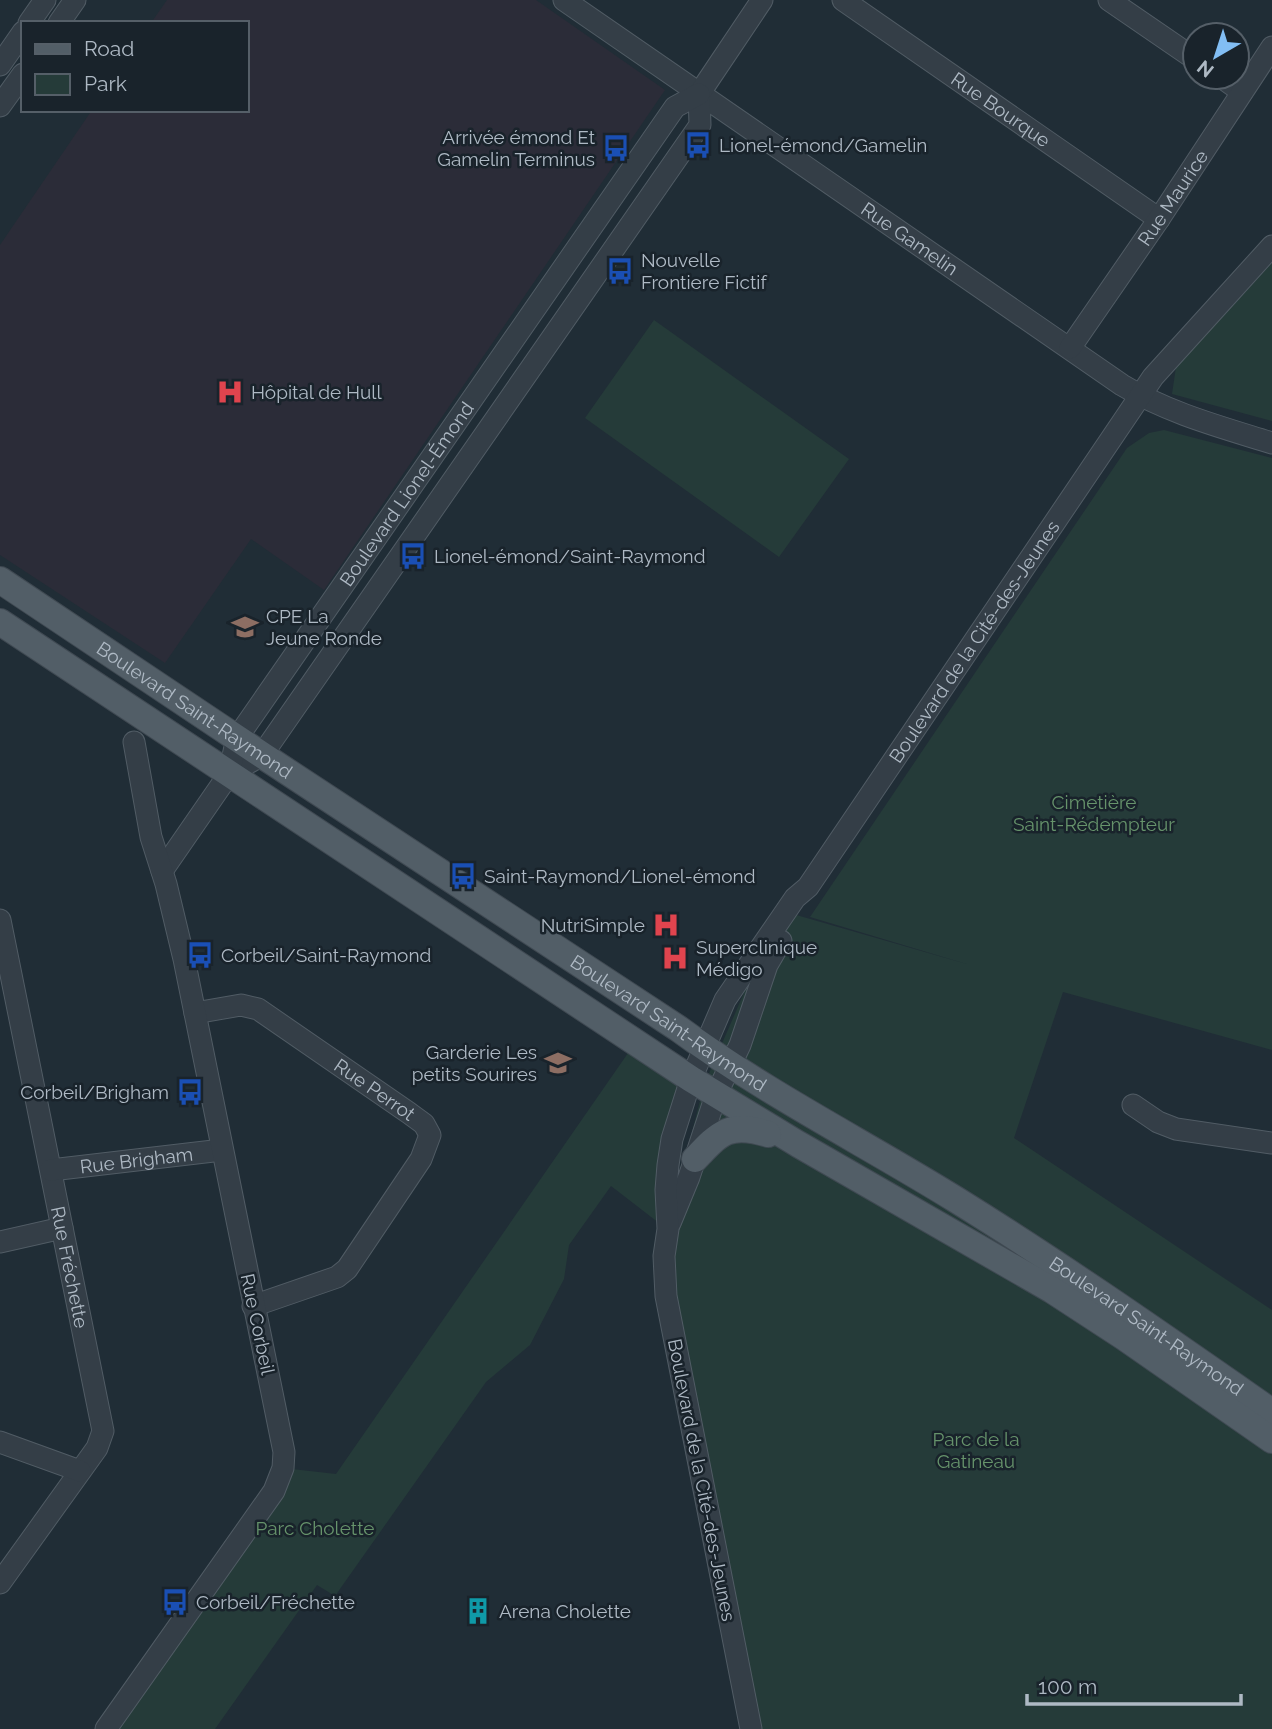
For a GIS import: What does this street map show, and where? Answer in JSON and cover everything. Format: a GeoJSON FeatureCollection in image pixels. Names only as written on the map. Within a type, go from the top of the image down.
{"type":"FeatureCollection","features":[{"type":"Feature","properties":{"kind":"main road","name":"Boulevard Saint-Raymond"},"geometry":{"type":"LineString","coordinates":[[0,580],[729,1065],[1064,1267],[1272,1412]]}},
{"type":"Feature","properties":{"kind":"main road","name":"Boulevard Saint-Raymond"},"geometry":{"type":"LineString","coordinates":[[0,622],[691,1079],[798,1144],[1052,1290],[1272,1440]]}},
{"type":"Feature","properties":{"kind":"main road"},"geometry":{"type":"LineString","coordinates":[[695,1159],[718,1135],[736,1128],[758,1131],[798,1144]]}},
{"type":"Feature","properties":{"kind":"street"},"geometry":{"type":"LineString","coordinates":[[30,21],[45,0]]}},
{"type":"Feature","properties":{"kind":"street"},"geometry":{"type":"LineString","coordinates":[[60,21],[75,0]]}},
{"type":"Feature","properties":{"kind":"street","name":"Rue Gamelin"},"geometry":{"type":"LineString","coordinates":[[564,0],[1140,395],[1192,417],[1272,443]]}},
{"type":"Feature","properties":{"kind":"street","name":"Boulevard Lionel-Émond"},"geometry":{"type":"LineString","coordinates":[[229,774],[237,738],[675,107],[699,93],[762,0]]}},
{"type":"Feature","properties":{"kind":"street","name":"Rue Bourque"},"geometry":{"type":"LineString","coordinates":[[843,0],[1159,219]]}},
{"type":"Feature","properties":{"kind":"street"},"geometry":{"type":"LineString","coordinates":[[1109,0],[1181,49]]}},
{"type":"Feature","properties":{"kind":"street"},"geometry":{"type":"LineString","coordinates":[[0,65],[21,35]]}},
{"type":"Feature","properties":{"kind":"street","name":"Rue Maurice"},"geometry":{"type":"LineString","coordinates":[[1070,348],[1272,47]]}},
{"type":"Feature","properties":{"kind":"street"},"geometry":{"type":"LineString","coordinates":[[0,106],[21,77]]}},
{"type":"Feature","properties":{"kind":"street","name":"Boulevard Lionel-Émond"},"geometry":{"type":"LineString","coordinates":[[229,774],[262,755],[700,125],[699,93]]}},
{"type":"Feature","properties":{"kind":"street","name":"Boulevard de la Cité-des-Jeunes"},"geometry":{"type":"LineString","coordinates":[[751,1729],[666,1296],[664,1256],[668,1165],[672,1139],[691,1079],[726,1000],[743,974],[795,898],[808,887],[1140,395],[1153,377],[1272,246]]}},
{"type":"Feature","properties":{"kind":"street","name":"Rue Corbeil"},"geometry":{"type":"LineString","coordinates":[[106,1729],[278,1484],[283,1468],[282,1434],[253,1306],[195,1013],[162,871],[151,837],[134,742]]}},
{"type":"Feature","properties":{"kind":"street"},"geometry":{"type":"LineString","coordinates":[[162,871],[229,774]]}},
{"type":"Feature","properties":{"kind":"street","name":"Boulevard de la Cité-des-Jeunes"},"geometry":{"type":"LineString","coordinates":[[667,1229],[695,1159],[716,1095],[740,1045],[767,965],[804,905],[808,887]]}},
{"type":"Feature","properties":{"kind":"street","name":"Rue Fréchette"},"geometry":{"type":"LineString","coordinates":[[0,920],[103,1424],[102,1439],[97,1448],[0,1583]]}},
{"type":"Feature","properties":{"kind":"street","name":"Rue Perrot"},"geometry":{"type":"LineString","coordinates":[[195,1013],[241,1005],[258,1009],[410,1113],[424,1124],[430,1135],[421,1160],[347,1269],[337,1277],[253,1306]]}},
{"type":"Feature","properties":{"kind":"street"},"geometry":{"type":"LineString","coordinates":[[1133,1105],[1158,1122],[1176,1129],[1272,1143]]}},
{"type":"Feature","properties":{"kind":"street","name":"Rue Brigham"},"geometry":{"type":"LineString","coordinates":[[51,1170],[222,1150]]}},
{"type":"Feature","properties":{"kind":"street"},"geometry":{"type":"LineString","coordinates":[[0,1242],[62,1228]]}},
{"type":"Feature","properties":{"kind":"street"},"geometry":{"type":"LineString","coordinates":[[0,1442],[80,1471]]}},
{"type":"Feature","properties":{"kind":"shaded area","name":"Hôpital de Hull"},"geometry":{"type":"Polygon","coordinates":[[[167,0],[536,0],[665,90],[324,590],[251,539],[165,663],[0,555],[0,245],[91,112],[248,112],[248,21],[152,21],[167,0]]]}},
{"type":"Feature","properties":{"kind":"green space"},"geometry":{"type":"Polygon","coordinates":[[[1272,263],[1272,421],[1172,394],[1176,367],[1272,263]]]}},
{"type":"Feature","properties":{"kind":"green space"},"geometry":{"type":"Polygon","coordinates":[[[654,320],[849,459],[779,557],[585,418],[654,320]]]}},
{"type":"Feature","properties":{"kind":"green space","name":"Parc de la Gatineau"},"geometry":{"type":"Polygon","coordinates":[[[1164,430],[1272,458],[1272,1050],[1063,992],[1014,1138],[1272,1310],[1272,1729],[755,1729],[680,1408],[668,1230],[611,1186],[569,1245],[564,1279],[530,1345],[486,1382],[335,1596],[317,1585],[215,1729],[106,1729],[283,1468],[336,1474],[635,1043],[691,1079],[668,1227],[704,1085],[756,965],[786,912],[970,965],[810,917],[1127,448],[1149,433],[1164,430]]]}},
{"type":"Feature","properties":{"kind":"place","name":"Lionel-émond/Gamelin"},"geometry":{"type":"Point","coordinates":[698,145]}},
{"type":"Feature","properties":{"kind":"place","name":"Arrivée émond Et Gamelin Terminus"},"geometry":{"type":"Point","coordinates":[616,148]}},
{"type":"Feature","properties":{"kind":"place","name":"Nouvelle Frontiere Fictif"},"geometry":{"type":"Point","coordinates":[620,271]}},
{"type":"Feature","properties":{"kind":"place","name":"Hôpital de Hull"},"geometry":{"type":"Point","coordinates":[230,392]}},
{"type":"Feature","properties":{"kind":"place","name":"Lionel-émond/Saint-Raymond"},"geometry":{"type":"Point","coordinates":[413,556]}},
{"type":"Feature","properties":{"kind":"place","name":"CPE La Jeune Ronde"},"geometry":{"type":"Point","coordinates":[245,627]}},
{"type":"Feature","properties":{"kind":"place","name":"Saint-Raymond/Lionel-émond"},"geometry":{"type":"Point","coordinates":[463,876]}},
{"type":"Feature","properties":{"kind":"place","name":"NutriSimple"},"geometry":{"type":"Point","coordinates":[666,925]}},
{"type":"Feature","properties":{"kind":"place","name":"Corbeil/Saint-Raymond"},"geometry":{"type":"Point","coordinates":[200,955]}},
{"type":"Feature","properties":{"kind":"place","name":"Superclinique Médigo"},"geometry":{"type":"Point","coordinates":[675,958]}},
{"type":"Feature","properties":{"kind":"place","name":"Garderie Les petits Sourires"},"geometry":{"type":"Point","coordinates":[558,1063]}},
{"type":"Feature","properties":{"kind":"place","name":"Corbeil/Brigham"},"geometry":{"type":"Point","coordinates":[190,1092]}},
{"type":"Feature","properties":{"kind":"place","name":"Corbeil/Fréchette"},"geometry":{"type":"Point","coordinates":[175,1602]}},
{"type":"Feature","properties":{"kind":"place","name":"Arena Cholette"},"geometry":{"type":"Point","coordinates":[478,1611]}},
{"type":"Feature","properties":{"kind":"park label","name":"Cimetière Saint-Rédempteur"},"geometry":{"type":"Point","coordinates":[1094,813]}},
{"type":"Feature","properties":{"kind":"park label","name":"Parc Cholette"},"geometry":{"type":"Point","coordinates":[315,1528]}}]}
